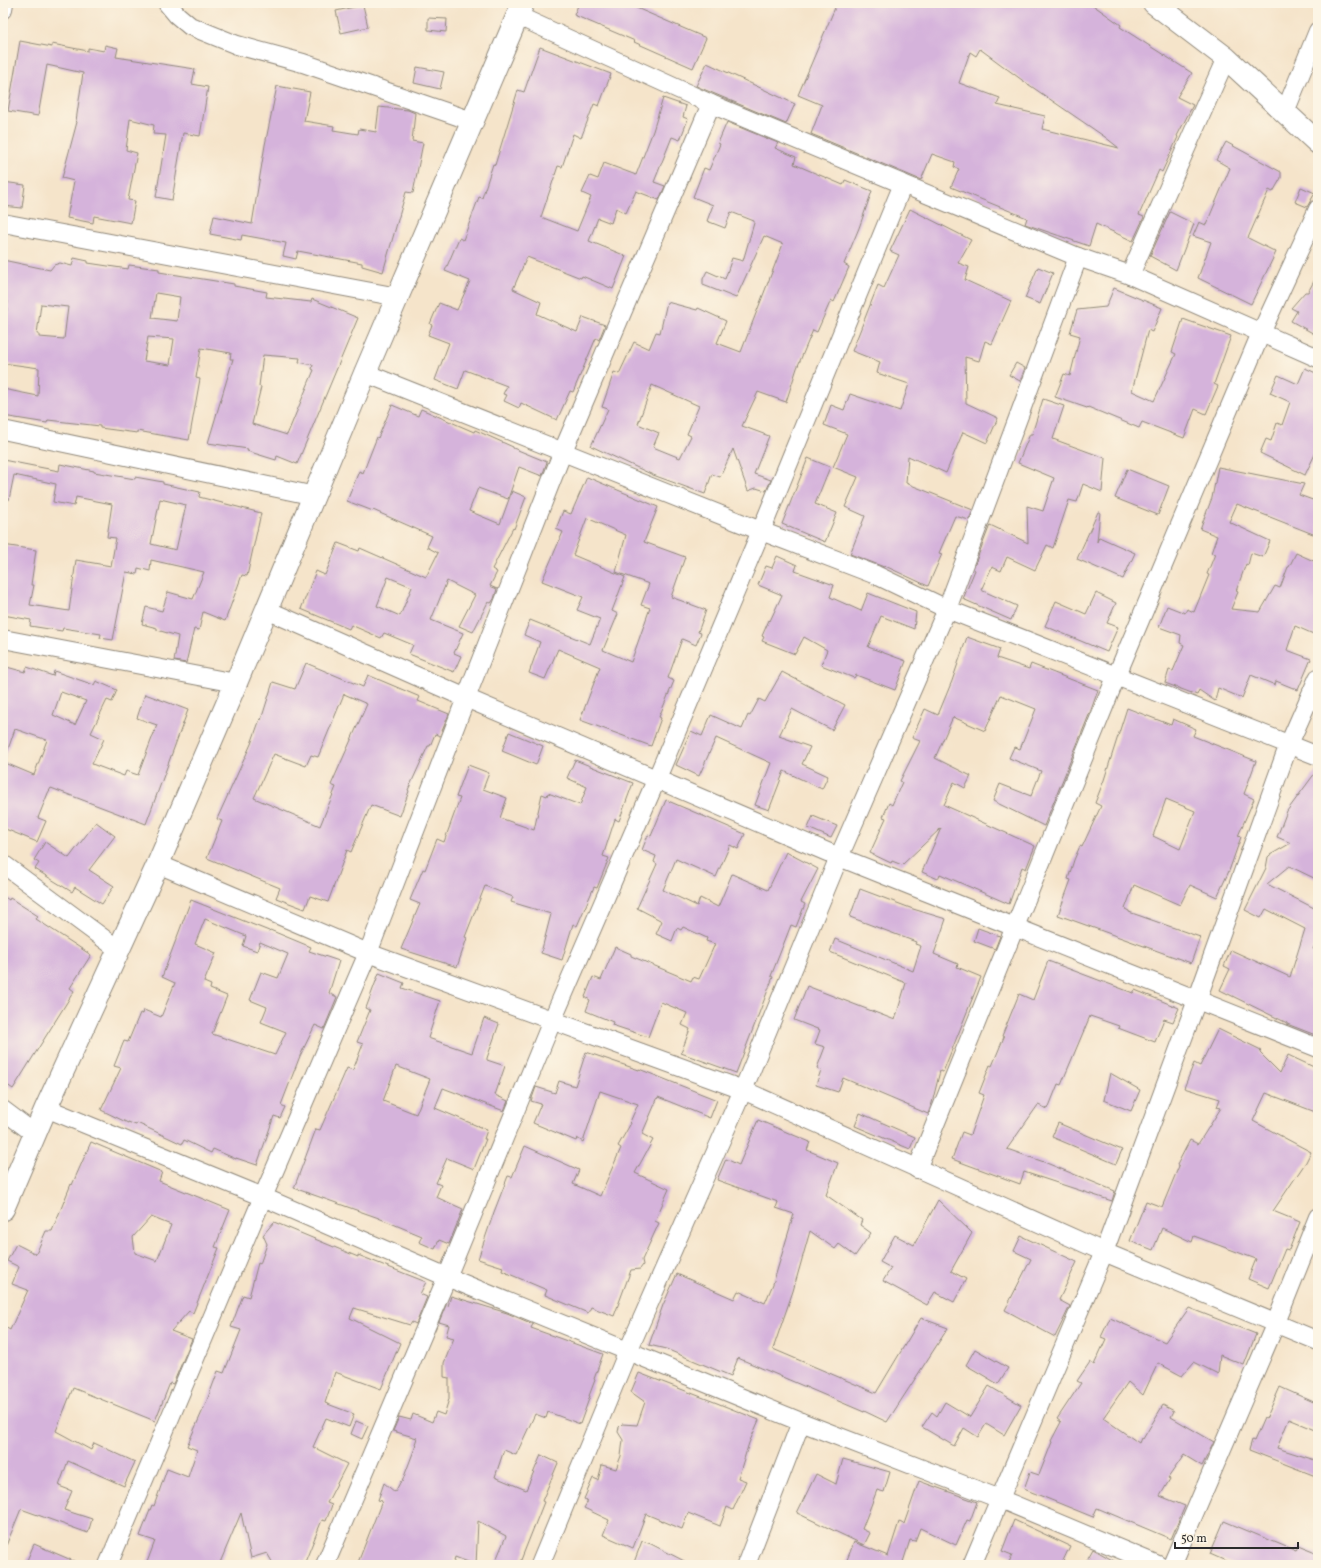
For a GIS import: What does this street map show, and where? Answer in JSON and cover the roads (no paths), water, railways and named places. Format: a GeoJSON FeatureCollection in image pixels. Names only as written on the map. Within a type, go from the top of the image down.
{"type":"FeatureCollection","features":[{"type":"Feature","properties":{"kind":"street"},"geometry":{"type":"LineString","coordinates":[[3,9],[4,3]]}},
{"type":"Feature","properties":{"kind":"street"},"geometry":{"type":"LineString","coordinates":[[167,3],[177,15],[190,26],[237,45],[303,63],[472,121]]}},
{"type":"Feature","properties":{"kind":"street"},"geometry":{"type":"LineString","coordinates":[[1154,3],[1226,58],[1318,143]]}},
{"type":"Feature","properties":{"kind":"street"},"geometry":{"type":"LineString","coordinates":[[3,1208],[46,1108],[158,864],[267,610],[365,373],[472,121],[521,10],[711,104],[1078,257],[1130,276],[1318,358]]}},
{"type":"Feature","properties":{"kind":"street"},"geometry":{"type":"LineString","coordinates":[[1285,112],[1318,30]]}},
{"type":"Feature","properties":{"kind":"street"},"geometry":{"type":"LineString","coordinates":[[1130,276],[1226,58]]}},
{"type":"Feature","properties":{"kind":"street"},"geometry":{"type":"LineString","coordinates":[[108,1565],[262,1197],[368,953],[563,451],[711,104]]}},
{"type":"Feature","properties":{"kind":"street"},"geometry":{"type":"LineString","coordinates":[[325,1565],[552,1020],[657,778],[761,531],[903,184]]}},
{"type":"Feature","properties":{"kind":"street"},"geometry":{"type":"LineString","coordinates":[[917,1169],[1116,677],[1261,333],[1318,209]]}},
{"type":"Feature","properties":{"kind":"street"},"geometry":{"type":"LineString","coordinates":[[3,223],[398,297]]}},
{"type":"Feature","properties":{"kind":"street"},"geometry":{"type":"LineString","coordinates":[[540,1565],[628,1351],[743,1090],[838,857],[947,609],[1078,257]]}},
{"type":"Feature","properties":{"kind":"street"},"geometry":{"type":"LineString","coordinates":[[365,373],[761,531],[876,575],[947,609],[1318,756]]}},
{"type":"Feature","properties":{"kind":"street"},"geometry":{"type":"LineString","coordinates":[[3,430],[315,496]]}},
{"type":"Feature","properties":{"kind":"street"},"geometry":{"type":"LineString","coordinates":[[267,610],[466,698],[657,778],[838,857],[1318,1048]]}},
{"type":"Feature","properties":{"kind":"street"},"geometry":{"type":"LineString","coordinates":[[3,639],[236,683]]}},
{"type":"Feature","properties":{"kind":"street"},"geometry":{"type":"LineString","coordinates":[[972,1565],[1104,1252],[1289,744],[1318,678]]}},
{"type":"Feature","properties":{"kind":"street"},"geometry":{"type":"LineString","coordinates":[[3,864],[119,950]]}},
{"type":"Feature","properties":{"kind":"street"},"geometry":{"type":"LineString","coordinates":[[158,864],[368,953],[743,1090],[1104,1252],[1275,1325],[1318,1341]]}},
{"type":"Feature","properties":{"kind":"street"},"geometry":{"type":"LineString","coordinates":[[46,1108],[262,1197],[446,1277],[801,1422],[1000,1499],[1158,1565]]}},
{"type":"Feature","properties":{"kind":"street"},"geometry":{"type":"LineString","coordinates":[[3,1110],[35,1134]]}},
{"type":"Feature","properties":{"kind":"street"},"geometry":{"type":"LineString","coordinates":[[1172,1565],[1275,1325],[1318,1217]]}},
{"type":"Feature","properties":{"kind":"street"},"geometry":{"type":"LineString","coordinates":[[746,1565],[801,1422]]}}]}
